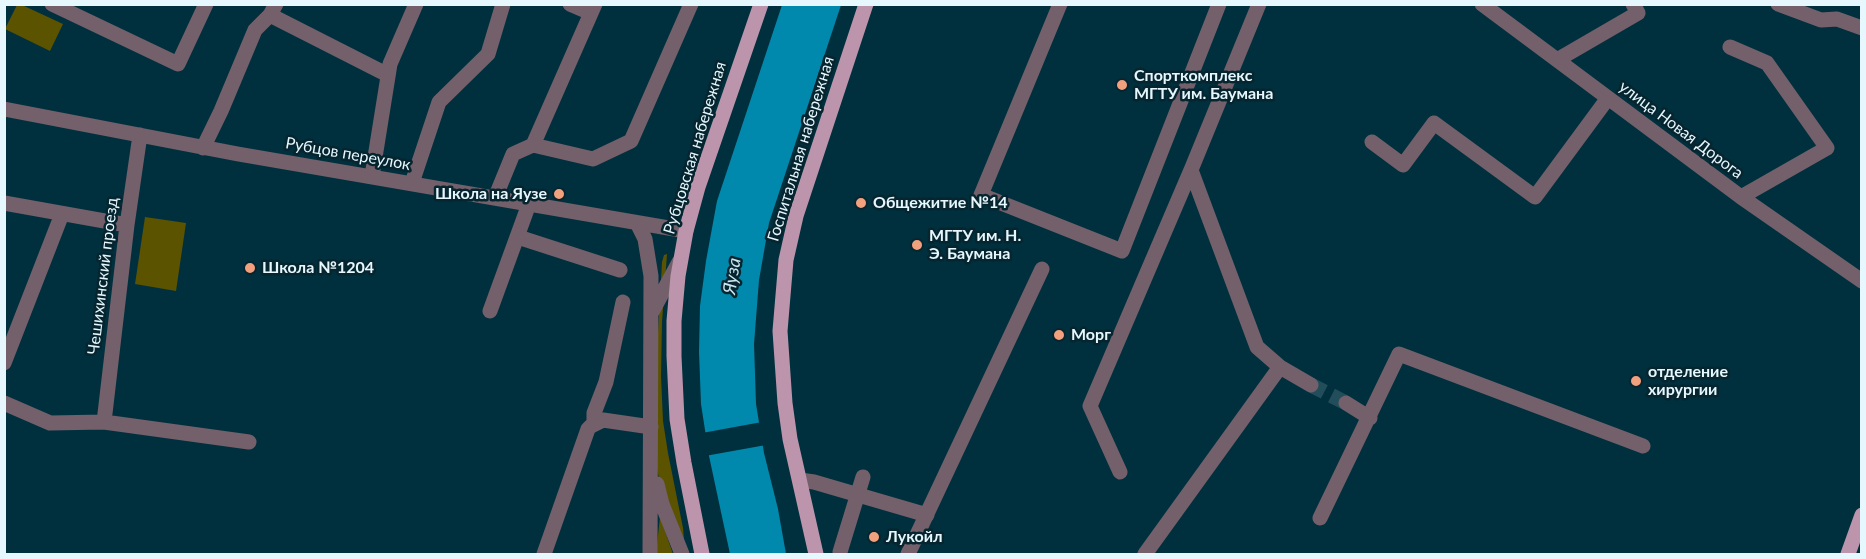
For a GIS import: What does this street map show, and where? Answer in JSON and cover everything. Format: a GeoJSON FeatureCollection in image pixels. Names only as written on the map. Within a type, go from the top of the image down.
{"type":"FeatureCollection","features":[{"type":"Feature","properties":{"kind":"main road","name":"Рубцовская набережная"},"geometry":{"type":"LineString","coordinates":[[702,555],[677,418],[674,321],[686,231],[698,187],[761,4]]}},
{"type":"Feature","properties":{"kind":"main road","name":"Госпитальная набережная"},"geometry":{"type":"LineString","coordinates":[[816,555],[790,439],[785,403],[780,331],[786,260],[796,216],[866,4]]}},
{"type":"Feature","properties":{"kind":"main road"},"geometry":{"type":"LineString","coordinates":[[1848,555],[1862,515]]}},
{"type":"Feature","properties":{"kind":"street"},"geometry":{"type":"LineString","coordinates":[[52,4],[178,64],[206,4]]}},
{"type":"Feature","properties":{"kind":"street"},"geometry":{"type":"LineString","coordinates":[[372,176],[390,64],[416,4]]}},
{"type":"Feature","properties":{"kind":"street"},"geometry":{"type":"LineString","coordinates":[[412,183],[439,102],[488,54],[503,4]]}},
{"type":"Feature","properties":{"kind":"street"},"geometry":{"type":"LineString","coordinates":[[532,145],[593,9],[570,4]]}},
{"type":"Feature","properties":{"kind":"street"},"geometry":{"type":"LineString","coordinates":[[495,198],[513,154],[532,145],[593,159],[631,141],[691,4]]}},
{"type":"Feature","properties":{"kind":"street"},"geometry":{"type":"LineString","coordinates":[[1060,4],[981,195],[1122,251],[1219,4]]}},
{"type":"Feature","properties":{"kind":"street"},"geometry":{"type":"LineString","coordinates":[[1120,472],[1090,405],[1191,170],[1259,4]]}},
{"type":"Feature","properties":{"kind":"street","name":"улица Новая Дорога"},"geometry":{"type":"LineString","coordinates":[[1482,4],[1741,197],[1862,281]]}},
{"type":"Feature","properties":{"kind":"street"},"geometry":{"type":"LineString","coordinates":[[1557,60],[1638,13],[1633,4]]}},
{"type":"Feature","properties":{"kind":"street"},"geometry":{"type":"LineString","coordinates":[[1778,4],[1821,20],[1837,19],[1862,28]]}},
{"type":"Feature","properties":{"kind":"street"},"geometry":{"type":"LineString","coordinates":[[203,148],[255,30],[273,10],[388,75]]}},
{"type":"Feature","properties":{"kind":"street"},"geometry":{"type":"LineString","coordinates":[[1730,47],[1767,63],[1827,148],[1741,197]]}},
{"type":"Feature","properties":{"kind":"street"},"geometry":{"type":"LineString","coordinates":[[1372,142],[1403,165],[1434,123],[1535,197],[1608,98]]}},
{"type":"Feature","properties":{"kind":"street","name":"Рубцов переулок"},"geometry":{"type":"LineString","coordinates":[[4,109],[203,148],[686,231]]}},
{"type":"Feature","properties":{"kind":"street","name":"Чешихинский проезд"},"geometry":{"type":"LineString","coordinates":[[104,422],[140,135]]}},
{"type":"Feature","properties":{"kind":"street"},"geometry":{"type":"LineString","coordinates":[[1191,170],[1257,347],[1280,367],[1311,385]]}},
{"type":"Feature","properties":{"kind":"street"},"geometry":{"type":"LineString","coordinates":[[4,203],[127,225]]}},
{"type":"Feature","properties":{"kind":"street"},"geometry":{"type":"LineString","coordinates":[[490,311],[529,204]]}},
{"type":"Feature","properties":{"kind":"street"},"geometry":{"type":"LineString","coordinates":[[4,363],[62,214]]}},
{"type":"Feature","properties":{"kind":"street"},"geometry":{"type":"LineString","coordinates":[[637,223],[645,239],[651,276],[650,555]]}},
{"type":"Feature","properties":{"kind":"street"},"geometry":{"type":"LineString","coordinates":[[518,237],[620,270]]}},
{"type":"Feature","properties":{"kind":"street"},"geometry":{"type":"LineString","coordinates":[[651,315],[681,259]]}},
{"type":"Feature","properties":{"kind":"street"},"geometry":{"type":"LineString","coordinates":[[908,555],[1042,269]]}},
{"type":"Feature","properties":{"kind":"street"},"geometry":{"type":"LineString","coordinates":[[594,423],[594,414],[606,382],[623,302]]}},
{"type":"Feature","properties":{"kind":"street"},"geometry":{"type":"LineString","coordinates":[[1320,518],[1400,354],[1643,446]]}},
{"type":"Feature","properties":{"kind":"street"},"geometry":{"type":"LineString","coordinates":[[1145,555],[1280,367]]}},
{"type":"Feature","properties":{"kind":"street"},"geometry":{"type":"LineString","coordinates":[[4,403],[50,423],[104,422],[249,442]]}},
{"type":"Feature","properties":{"kind":"street"},"geometry":{"type":"LineString","coordinates":[[1346,403],[1370,418]]}},
{"type":"Feature","properties":{"kind":"street"},"geometry":{"type":"LineString","coordinates":[[544,555],[588,429],[594,423],[603,420],[651,427]]}},
{"type":"Feature","properties":{"kind":"street"},"geometry":{"type":"LineString","coordinates":[[651,452],[658,493],[682,555]]}},
{"type":"Feature","properties":{"kind":"street"},"geometry":{"type":"LineString","coordinates":[[840,552],[863,477]]}},
{"type":"Feature","properties":{"kind":"street"},"geometry":{"type":"LineString","coordinates":[[800,480],[858,494],[927,515]]}},
{"type":"Feature","properties":{"kind":"shaded area"},"geometry":{"type":"Polygon","coordinates":[[[17,5],[22,5],[63,24],[50,51],[5,29],[17,5]]]}},
{"type":"Feature","properties":{"kind":"shaded area"},"geometry":{"type":"Polygon","coordinates":[[[145,217],[186,223],[176,291],[135,284],[145,217]]]}},
{"type":"Feature","properties":{"kind":"shaded area"},"geometry":{"type":"Polygon","coordinates":[[[667,254],[662,322],[663,421],[683,528],[685,552],[663,499],[653,448],[662,262],[664,255],[667,254]]]}},
{"type":"Feature","properties":{"kind":"shaded area"},"geometry":{"type":"Polygon","coordinates":[[[660,517],[673,554],[656,554],[660,517]]]}},
{"type":"Feature","properties":{"kind":"water","name":"Яуза"},"geometry":{"type":"Polygon","coordinates":[[[782,5],[841,5],[769,223],[759,280],[754,344],[756,404],[786,554],[730,554],[709,456],[701,404],[700,306],[717,201],[782,5]]]}},
{"type":"Feature","properties":{"kind":"pier"},"geometry":{"type":"Polygon","coordinates":[[[762,422],[766,445],[705,456],[702,433],[762,422]]]}},
{"type":"Feature","properties":{"kind":"tunnel"},"geometry":{"type":"LineString","coordinates":[[1311,385],[1346,403]]}},
{"type":"Feature","properties":{"kind":"place","name":"Спорткомплекс МГТУ им. Баумана"},"geometry":{"type":"Point","coordinates":[1122,85]}},
{"type":"Feature","properties":{"kind":"place","name":"Школа на Яузе"},"geometry":{"type":"Point","coordinates":[559,194]}},
{"type":"Feature","properties":{"kind":"place","name":"Общежитие №14"},"geometry":{"type":"Point","coordinates":[861,203]}},
{"type":"Feature","properties":{"kind":"place","name":"МГТУ им. Н. Э. Баумана"},"geometry":{"type":"Point","coordinates":[917,245]}},
{"type":"Feature","properties":{"kind":"place","name":"Школа №1204"},"geometry":{"type":"Point","coordinates":[250,268]}},
{"type":"Feature","properties":{"kind":"place","name":"Морг"},"geometry":{"type":"Point","coordinates":[1059,335]}},
{"type":"Feature","properties":{"kind":"place","name":"отделение хирургии"},"geometry":{"type":"Point","coordinates":[1636,381]}},
{"type":"Feature","properties":{"kind":"place","name":"Лукойл"},"geometry":{"type":"Point","coordinates":[874,537]}}]}
